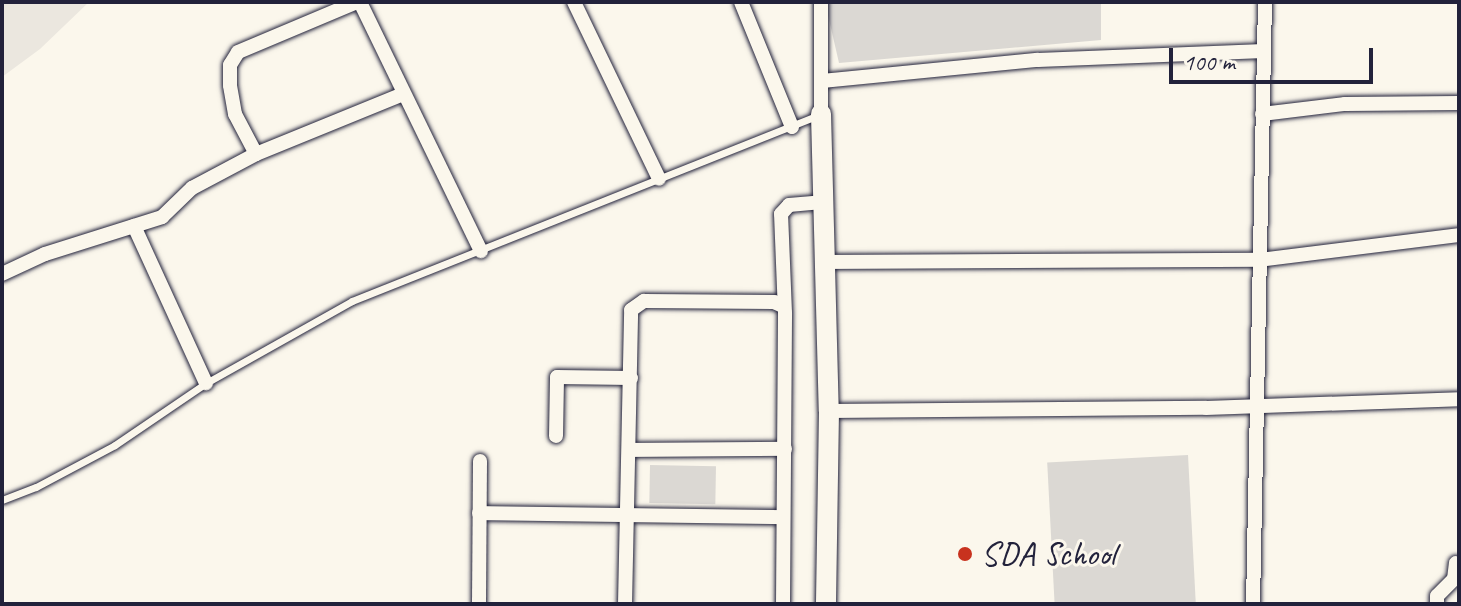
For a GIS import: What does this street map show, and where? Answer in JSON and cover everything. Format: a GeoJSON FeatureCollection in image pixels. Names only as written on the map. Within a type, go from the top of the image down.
{"type":"FeatureCollection","features":[{"type":"Feature","properties":{"kind":"street"},"geometry":{"type":"LineString","coordinates":[[256,154],[235,114],[230,65],[238,52],[358,2],[481,251]]}},
{"type":"Feature","properties":{"kind":"street"},"geometry":{"type":"LineString","coordinates":[[574,2],[659,179]]}},
{"type":"Feature","properties":{"kind":"street"},"geometry":{"type":"LineString","coordinates":[[741,2],[792,127]]}},
{"type":"Feature","properties":{"kind":"street"},"geometry":{"type":"LineString","coordinates":[[821,2],[829,411],[826,604]]}},
{"type":"Feature","properties":{"kind":"street"},"geometry":{"type":"LineString","coordinates":[[1253,604],[1265,2]]}},
{"type":"Feature","properties":{"kind":"street"},"geometry":{"type":"LineString","coordinates":[[822,81],[1038,60],[1264,51]]}},
{"type":"Feature","properties":{"kind":"street"},"geometry":{"type":"LineString","coordinates":[[2,274],[45,254],[162,217],[192,188],[256,154],[403,94]]}},
{"type":"Feature","properties":{"kind":"street"},"geometry":{"type":"LineString","coordinates":[[1262,114],[1345,104],[1459,103]]}},
{"type":"Feature","properties":{"kind":"street"},"geometry":{"type":"LineString","coordinates":[[783,604],[783,208],[825,202]]}},
{"type":"Feature","properties":{"kind":"street"},"geometry":{"type":"LineString","coordinates":[[134,226],[206,383]]}},
{"type":"Feature","properties":{"kind":"street"},"geometry":{"type":"LineString","coordinates":[[826,262],[1259,260],[1459,235]]}},
{"type":"Feature","properties":{"kind":"street"},"geometry":{"type":"LineString","coordinates":[[625,604],[631,310],[637,304],[759,302],[783,306]]}},
{"type":"Feature","properties":{"kind":"street"},"geometry":{"type":"LineString","coordinates":[[556,436],[557,377],[631,378]]}},
{"type":"Feature","properties":{"kind":"street"},"geometry":{"type":"LineString","coordinates":[[829,411],[1459,399]]}},
{"type":"Feature","properties":{"kind":"street"},"geometry":{"type":"LineString","coordinates":[[629,450],[785,449]]}},
{"type":"Feature","properties":{"kind":"street"},"geometry":{"type":"LineString","coordinates":[[479,604],[480,461]]}},
{"type":"Feature","properties":{"kind":"street"},"geometry":{"type":"LineString","coordinates":[[479,513],[783,517]]}},
{"type":"Feature","properties":{"kind":"street"},"geometry":{"type":"LineString","coordinates":[[1437,604],[1437,596],[1454,579],[1456,563]]}},
{"type":"Feature","properties":{"kind":"lane"},"geometry":{"type":"LineString","coordinates":[[2,500],[36,487],[115,445],[206,383],[352,301],[821,114]]}},
{"type":"Feature","properties":{"kind":"shaded area"},"geometry":{"type":"Polygon","coordinates":[[[2,2],[89,2],[40,49],[2,77],[2,2]]]}},
{"type":"Feature","properties":{"kind":"shaded area"},"geometry":{"type":"Polygon","coordinates":[[[825,2],[1101,2],[1101,40],[839,63],[825,2]]]}},
{"type":"Feature","properties":{"kind":"shaded area"},"geometry":{"type":"Polygon","coordinates":[[[1188,455],[1196,604],[1055,604],[1047,462],[1188,455]]]}},
{"type":"Feature","properties":{"kind":"shaded area"},"geometry":{"type":"Polygon","coordinates":[[[650,465],[716,466],[715,504],[649,503],[650,465]]]}},
{"type":"Feature","properties":{"kind":"place","name":"SDA School"},"geometry":{"type":"Point","coordinates":[965,554]}}]}
